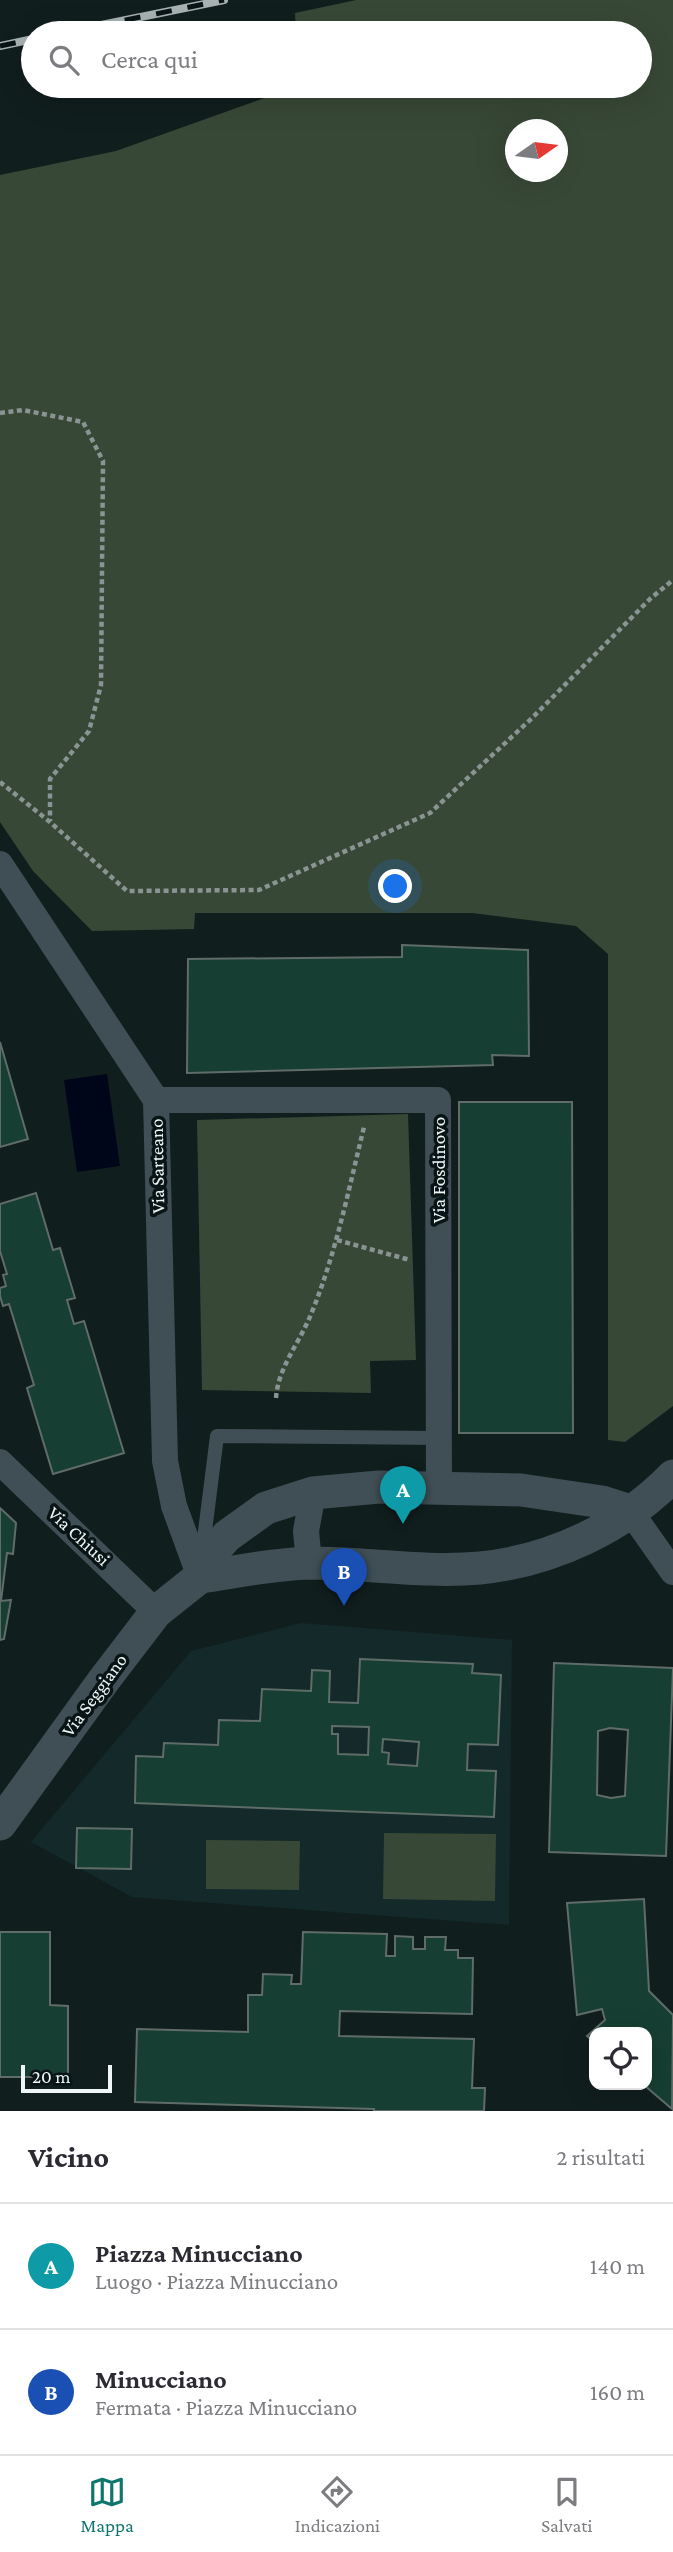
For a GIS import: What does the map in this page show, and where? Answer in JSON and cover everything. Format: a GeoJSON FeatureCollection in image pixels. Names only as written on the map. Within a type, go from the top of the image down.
{"type":"FeatureCollection","features":[{"type":"Feature","properties":{"kind":"street","name":"Via Sarteano"},"geometry":{"type":"LineString","coordinates":[[0,864],[156,1101],[163,1430],[174,1506],[200,1577]]}},
{"type":"Feature","properties":{"kind":"street","name":"Via Fosdinovo"},"geometry":{"type":"LineString","coordinates":[[156,1101],[438,1100],[439,1438]]}},
{"type":"Feature","properties":{"kind":"street"},"geometry":{"type":"LineString","coordinates":[[439,1438],[439,1488]]}},
{"type":"Feature","properties":{"kind":"street","name":"Via Chiusi"},"geometry":{"type":"LineString","coordinates":[[0,1462],[156,1612]]}},
{"type":"Feature","properties":{"kind":"street"},"geometry":{"type":"LineString","coordinates":[[200,1577],[309,1563],[454,1568],[498,1565],[539,1556],[578,1542],[630,1511],[673,1476]]}},
{"type":"Feature","properties":{"kind":"street"},"geometry":{"type":"LineString","coordinates":[[200,1577],[218,1546],[248,1519],[266,1508],[313,1493],[379,1487],[549,1493],[602,1502],[630,1511],[673,1572]]}},
{"type":"Feature","properties":{"kind":"street"},"geometry":{"type":"LineString","coordinates":[[309,1563],[306,1531],[313,1493]]}},
{"type":"Feature","properties":{"kind":"street","name":"Via Seggiano"},"geometry":{"type":"LineString","coordinates":[[0,1824],[156,1612],[200,1577]]}},
{"type":"Feature","properties":{"kind":"lane"},"geometry":{"type":"LineString","coordinates":[[200,1577],[217,1436],[439,1438]]}},
{"type":"Feature","properties":{"kind":"path"},"geometry":{"type":"LineString","coordinates":[[0,412],[23,410],[83,422],[103,461],[101,685],[89,732],[50,779],[50,822]]}},
{"type":"Feature","properties":{"kind":"path"},"geometry":{"type":"LineString","coordinates":[[0,782],[50,822],[127,891],[259,890],[430,813],[531,719],[651,598],[673,580]]}},
{"type":"Feature","properties":{"kind":"path"},"geometry":{"type":"LineString","coordinates":[[276,1398],[277,1381],[308,1320],[337,1240],[366,1119]]}},
{"type":"Feature","properties":{"kind":"path"},"geometry":{"type":"LineString","coordinates":[[337,1240],[421,1263]]}},
{"type":"Feature","properties":{"kind":"shaded area"},"geometry":{"type":"Polygon","coordinates":[[[107,1074],[120,1166],[77,1172],[64,1080],[107,1074]]]}},
{"type":"Feature","properties":{"kind":"shaded area"},"geometry":{"type":"Polygon","coordinates":[[[301,1623],[512,1640],[509,1925],[132,1897],[31,1842],[191,1651],[301,1623]]]}},
{"type":"Feature","properties":{"kind":"green space"},"geometry":{"type":"Polygon","coordinates":[[[356,0],[673,0],[673,1406],[625,1442],[608,1440],[608,954],[576,926],[472,913],[195,913],[194,929],[92,931],[33,871],[0,822],[0,175],[116,151],[264,98],[652,98],[652,21],[295,21],[295,13],[356,0]]]}},
{"type":"Feature","properties":{"kind":"green space"},"geometry":{"type":"Polygon","coordinates":[[[408,1114],[416,1360],[370,1361],[371,1393],[202,1390],[197,1120],[408,1114]]]}},
{"type":"Feature","properties":{"kind":"green space"},"geometry":{"type":"Polygon","coordinates":[[[384,1833],[496,1834],[495,1901],[383,1899],[384,1833]]]}},
{"type":"Feature","properties":{"kind":"green space"},"geometry":{"type":"Polygon","coordinates":[[[206,1840],[300,1841],[299,1890],[206,1889],[206,1840]]]}},
{"type":"Feature","properties":{"kind":"building"},"geometry":{"type":"Polygon","coordinates":[[[402,945],[528,950],[529,1056],[492,1055],[493,1065],[187,1073],[188,959],[402,957],[402,945]]]}},
{"type":"Feature","properties":{"kind":"building"},"geometry":{"type":"Polygon","coordinates":[[[0,1042],[28,1139],[0,1147],[0,1042]]]}},
{"type":"Feature","properties":{"kind":"building"},"geometry":{"type":"Polygon","coordinates":[[[459,1102],[572,1102],[573,1433],[459,1433],[459,1102]]]}},
{"type":"Feature","properties":{"kind":"building"},"geometry":{"type":"Polygon","coordinates":[[[36,1193],[53,1250],[60,1248],[75,1298],[67,1300],[74,1324],[84,1321],[124,1453],[53,1474],[27,1388],[34,1385],[9,1304],[3,1306],[0,1296],[0,1288],[6,1286],[3,1275],[7,1274],[0,1251],[0,1204],[36,1193]]]}},
{"type":"Feature","properties":{"kind":"building"},"geometry":{"type":"Polygon","coordinates":[[[0,1508],[16,1523],[13,1554],[7,1553],[1,1601],[11,1600],[4,1639],[0,1640],[0,1508]]]}},
{"type":"Feature","properties":{"kind":"building"},"geometry":{"type":"Polygon","coordinates":[[[360,1659],[473,1664],[472,1673],[501,1675],[498,1745],[468,1744],[467,1770],[496,1771],[494,1817],[135,1803],[136,1756],[163,1757],[164,1743],[218,1745],[219,1720],[260,1721],[262,1689],[311,1691],[312,1670],[330,1671],[329,1702],[358,1703],[360,1659]],[[332,1726],[332,1734],[338,1734],[338,1754],[368,1755],[369,1727],[332,1726]],[[383,1739],[382,1752],[389,1753],[388,1764],[417,1766],[419,1742],[383,1739]]]}},
{"type":"Feature","properties":{"kind":"building"},"geometry":{"type":"Polygon","coordinates":[[[554,1663],[673,1668],[666,1856],[549,1852],[554,1663]],[[610,1728],[598,1731],[597,1795],[611,1798],[625,1796],[628,1730],[610,1728]]]}},
{"type":"Feature","properties":{"kind":"building"},"geometry":{"type":"Polygon","coordinates":[[[77,1828],[132,1829],[131,1869],[76,1868],[77,1828]]]}},
{"type":"Feature","properties":{"kind":"building"},"geometry":{"type":"Polygon","coordinates":[[[644,1899],[649,1991],[673,2015],[672,2109],[650,2090],[652,2090],[652,2027],[597,2027],[605,2020],[602,2009],[577,2015],[567,1903],[644,1899]]]}},
{"type":"Feature","properties":{"kind":"building"},"geometry":{"type":"Polygon","coordinates":[[[0,1932],[50,1932],[50,2005],[68,2006],[68,2077],[0,2077],[0,1932]]]}},
{"type":"Feature","properties":{"kind":"building"},"geometry":{"type":"Polygon","coordinates":[[[303,1932],[387,1934],[386,1956],[395,1956],[395,1936],[413,1937],[413,1949],[425,1949],[425,1937],[446,1937],[445,1950],[458,1950],[458,1958],[473,1958],[472,2014],[340,2011],[339,2036],[474,2039],[472,2088],[485,2088],[484,2111],[374,2111],[135,2102],[137,2029],[248,2032],[248,1995],[262,1995],[263,1974],[292,1975],[291,1984],[301,1984],[303,1932]]]}},
{"type":"Feature","properties":{"kind":"railway"},"geometry":{"type":"LineString","coordinates":[[121,21],[224,0]]}},
{"type":"Feature","properties":{"kind":"railway"},"geometry":{"type":"LineString","coordinates":[[0,46],[21,42]]}},
{"type":"Feature","properties":{"kind":"place","name":"Piazza Minucciano"},"geometry":{"type":"Point","coordinates":[403,1524]}},
{"type":"Feature","properties":{"kind":"place","name":"Minucciano"},"geometry":{"type":"Point","coordinates":[344,1606]}}]}
